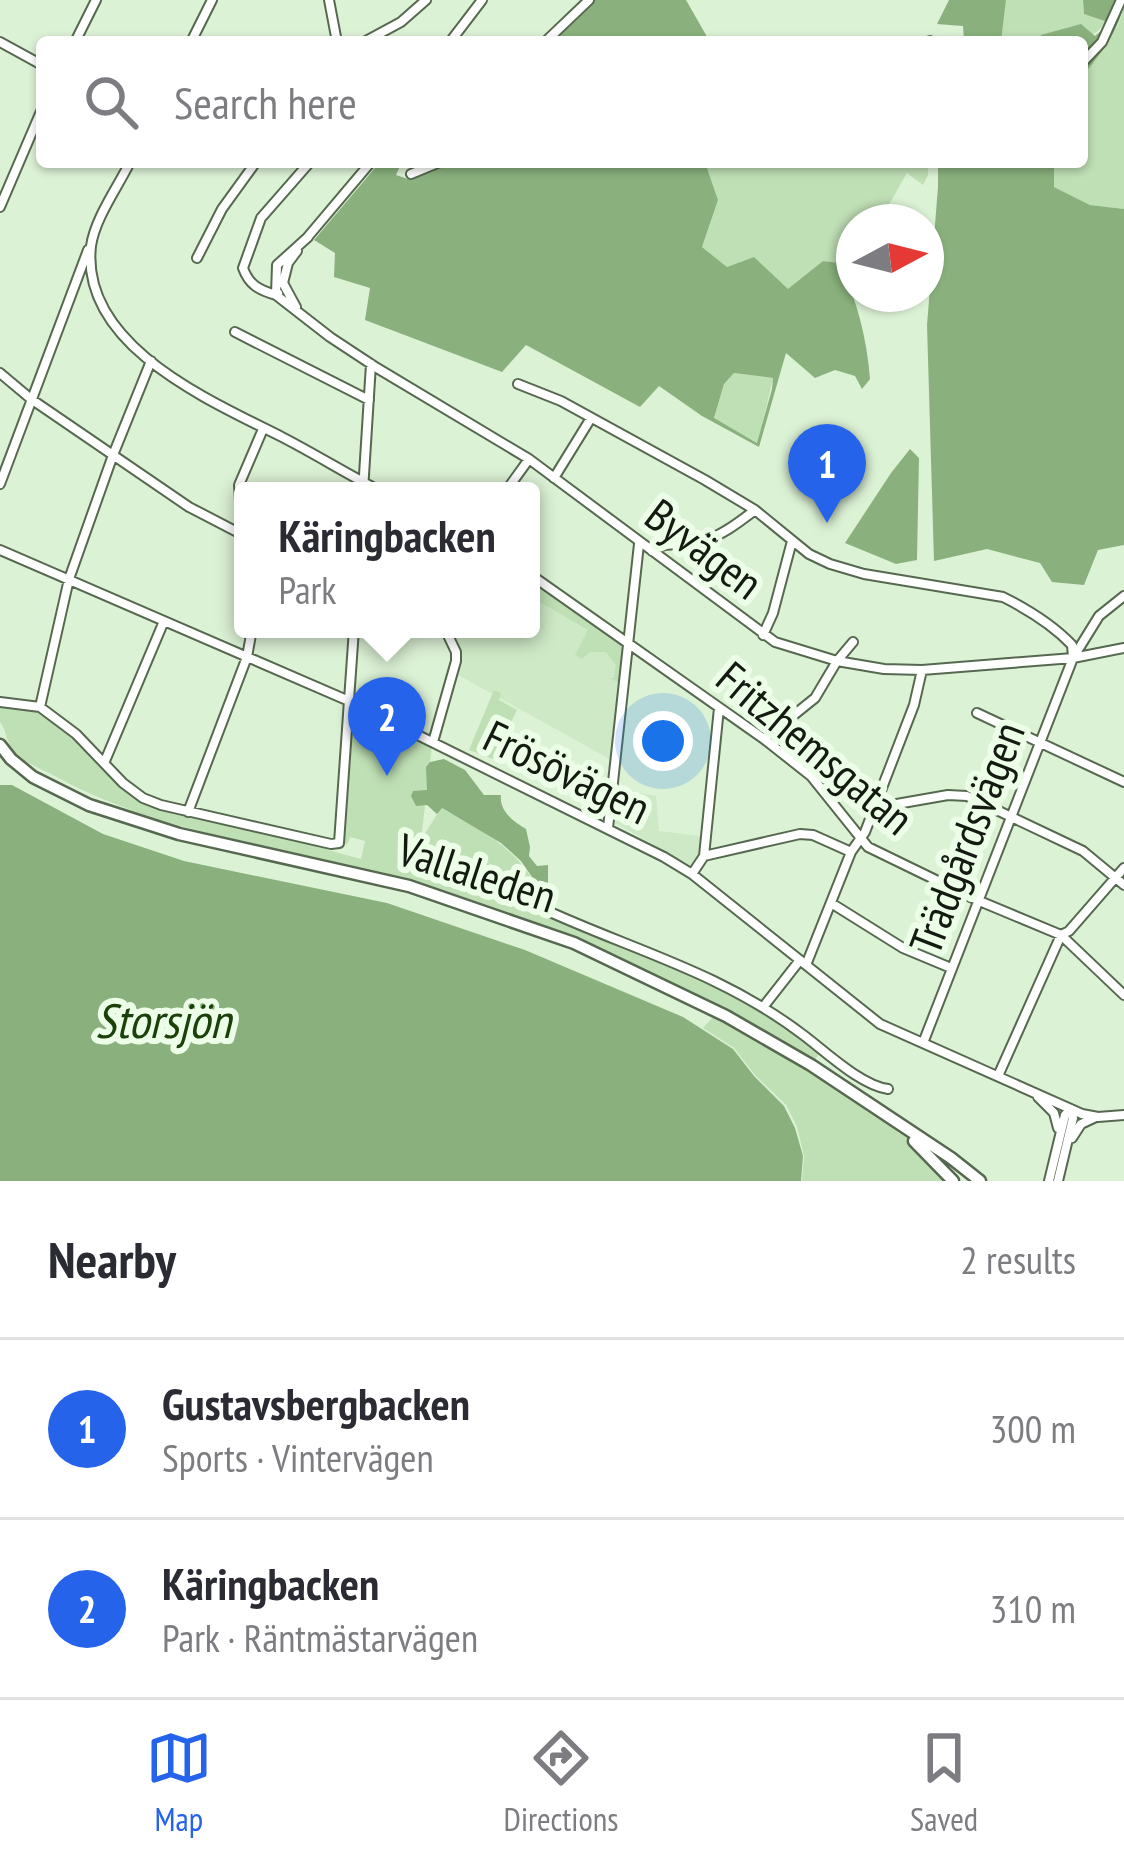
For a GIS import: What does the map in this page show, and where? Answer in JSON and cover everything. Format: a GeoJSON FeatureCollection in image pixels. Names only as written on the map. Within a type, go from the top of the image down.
{"type":"FeatureCollection","features":[{"type":"Feature","properties":{"kind":"main road","name":"Vallaleden"},"geometry":{"type":"LineString","coordinates":[[4,752],[33,777],[89,805],[157,827],[409,886],[574,943],[726,1016],[811,1065],[980,1181]]}},
{"type":"Feature","properties":{"kind":"main road","name":"Vallaleden"},"geometry":{"type":"LineString","coordinates":[[895,1122],[953,1181]]}},
{"type":"Feature","properties":{"kind":"street"},"geometry":{"type":"LineString","coordinates":[[78,36],[96,0]]}},
{"type":"Feature","properties":{"kind":"street"},"geometry":{"type":"LineString","coordinates":[[193,36],[212,0]]}},
{"type":"Feature","properties":{"kind":"street"},"geometry":{"type":"LineString","coordinates":[[329,0],[337,36]]}},
{"type":"Feature","properties":{"kind":"street"},"geometry":{"type":"LineString","coordinates":[[375,36],[427,0]]}},
{"type":"Feature","properties":{"kind":"street"},"geometry":{"type":"LineString","coordinates":[[455,36],[482,0]]}},
{"type":"Feature","properties":{"kind":"street"},"geometry":{"type":"LineString","coordinates":[[551,36],[589,0]]}},
{"type":"Feature","properties":{"kind":"street"},"geometry":{"type":"LineString","coordinates":[[1088,57],[1102,42],[1121,0]]}},
{"type":"Feature","properties":{"kind":"street"},"geometry":{"type":"LineString","coordinates":[[0,42],[36,62]]}},
{"type":"Feature","properties":{"kind":"street"},"geometry":{"type":"LineString","coordinates":[[0,207],[36,123]]}},
{"type":"Feature","properties":{"kind":"street"},"geometry":{"type":"LineString","coordinates":[[0,484],[92,242],[127,168]]}},
{"type":"Feature","properties":{"kind":"street"},"geometry":{"type":"LineString","coordinates":[[197,258],[222,209],[252,168]]}},
{"type":"Feature","properties":{"kind":"street","name":"Byvägen"},"geometry":{"type":"LineString","coordinates":[[305,168],[261,218],[243,268],[252,284],[260,290],[280,287],[299,313],[329,337],[529,459],[763,635],[837,661],[922,670],[1072,658],[1124,648]]}},
{"type":"Feature","properties":{"kind":"street"},"geometry":{"type":"LineString","coordinates":[[280,287],[288,263],[366,168]]}},
{"type":"Feature","properties":{"kind":"street"},"geometry":{"type":"LineString","coordinates":[[411,173],[424,168]]}},
{"type":"Feature","properties":{"kind":"street"},"geometry":{"type":"LineString","coordinates":[[92,242],[92,267],[108,316],[151,361],[187,388],[355,482]]}},
{"type":"Feature","properties":{"kind":"street"},"geometry":{"type":"LineString","coordinates":[[235,332],[369,400]]}},
{"type":"Feature","properties":{"kind":"street"},"geometry":{"type":"LineString","coordinates":[[40,707],[69,579],[151,361]]}},
{"type":"Feature","properties":{"kind":"street"},"geometry":{"type":"LineString","coordinates":[[363,482],[372,362]]}},
{"type":"Feature","properties":{"kind":"street"},"geometry":{"type":"LineString","coordinates":[[0,373],[189,507],[234,530]]}},
{"type":"Feature","properties":{"kind":"street"},"geometry":{"type":"LineString","coordinates":[[518,384],[560,401],[754,510],[809,554],[830,564],[1003,597],[1063,636],[1072,645],[1072,658]]}},
{"type":"Feature","properties":{"kind":"street"},"geometry":{"type":"LineString","coordinates":[[554,478],[591,418]]}},
{"type":"Feature","properties":{"kind":"street"},"geometry":{"type":"LineString","coordinates":[[240,482],[263,428]]}},
{"type":"Feature","properties":{"kind":"street"},"geometry":{"type":"LineString","coordinates":[[512,482],[529,459]]}},
{"type":"Feature","properties":{"kind":"street"},"geometry":{"type":"LineString","coordinates":[[652,551],[662,543],[700,542],[737,525],[754,510]]}},
{"type":"Feature","properties":{"kind":"street"},"geometry":{"type":"LineString","coordinates":[[608,828],[639,542]]}},
{"type":"Feature","properties":{"kind":"street"},"geometry":{"type":"LineString","coordinates":[[763,635],[793,542]]}},
{"type":"Feature","properties":{"kind":"street","name":"Frösövägen"},"geometry":{"type":"LineString","coordinates":[[0,550],[349,701],[608,828],[692,874],[880,1024],[1098,1117]]}},
{"type":"Feature","properties":{"kind":"street","name":"Fritzhemsgatan"},"geometry":{"type":"LineString","coordinates":[[540,581],[811,776],[868,847],[1061,935],[1124,995]]}},
{"type":"Feature","properties":{"kind":"street","name":"Trädgårdsvägen"},"geometry":{"type":"LineString","coordinates":[[923,1043],[1072,658],[1099,616],[1124,596]]}},
{"type":"Feature","properties":{"kind":"street"},"geometry":{"type":"LineString","coordinates":[[105,761],[164,621]]}},
{"type":"Feature","properties":{"kind":"street"},"geometry":{"type":"LineString","coordinates":[[188,812],[250,638]]}},
{"type":"Feature","properties":{"kind":"street"},"geometry":{"type":"LineString","coordinates":[[0,702],[40,707],[76,734],[142,798],[339,843],[352,638]]}},
{"type":"Feature","properties":{"kind":"street"},"geometry":{"type":"LineString","coordinates":[[434,742],[456,661],[449,638]]}},
{"type":"Feature","properties":{"kind":"street"},"geometry":{"type":"LineString","coordinates":[[764,739],[815,698],[853,642]]}},
{"type":"Feature","properties":{"kind":"street"},"geometry":{"type":"LineString","coordinates":[[764,1006],[803,963],[873,809],[914,705],[922,670]]}},
{"type":"Feature","properties":{"kind":"street"},"geometry":{"type":"LineString","coordinates":[[692,874],[704,856],[719,708]]}},
{"type":"Feature","properties":{"kind":"street"},"geometry":{"type":"LineString","coordinates":[[977,713],[1124,782]]}},
{"type":"Feature","properties":{"kind":"street"},"geometry":{"type":"LineString","coordinates":[[873,809],[967,796],[1082,851],[1120,882]]}},
{"type":"Feature","properties":{"kind":"street"},"geometry":{"type":"LineString","coordinates":[[704,856],[800,834],[851,852]]}},
{"type":"Feature","properties":{"kind":"street"},"geometry":{"type":"LineString","coordinates":[[998,1076],[1061,935],[1120,882],[1124,868]]}},
{"type":"Feature","properties":{"kind":"street"},"geometry":{"type":"LineString","coordinates":[[524,900],[715,979],[764,1006],[838,1062],[888,1089]]}},
{"type":"Feature","properties":{"kind":"street"},"geometry":{"type":"LineString","coordinates":[[831,903],[903,948],[950,968]]}},
{"type":"Feature","properties":{"kind":"street"},"geometry":{"type":"LineString","coordinates":[[1033,1092],[1054,1113],[1059,1137]]}},
{"type":"Feature","properties":{"kind":"street"},"geometry":{"type":"LineString","coordinates":[[1058,1181],[1059,1137],[1071,1109]]}},
{"type":"Feature","properties":{"kind":"street"},"geometry":{"type":"LineString","coordinates":[[1066,1150],[1071,1109]]}},
{"type":"Feature","properties":{"kind":"street"},"geometry":{"type":"LineString","coordinates":[[1048,1181],[1082,1124],[1124,1115]]}},
{"type":"Feature","properties":{"kind":"shaded area"},"geometry":{"type":"Polygon","coordinates":[[[592,0],[686,0],[707,36],[558,36],[592,0]]]}},
{"type":"Feature","properties":{"kind":"shaded area"},"geometry":{"type":"Polygon","coordinates":[[[949,0],[1006,0],[1002,36],[964,36],[963,26],[937,24],[949,0]]]}},
{"type":"Feature","properties":{"kind":"shaded area"},"geometry":{"type":"Polygon","coordinates":[[[1006,0],[1083,0],[1084,14],[1105,20],[1087,36],[1002,36],[1006,0]]]}},
{"type":"Feature","properties":{"kind":"shaded area"},"geometry":{"type":"Polygon","coordinates":[[[1083,0],[1124,0],[1114,31],[1088,69],[1088,36],[1041,36],[1081,24],[1095,36],[1105,21],[1084,14],[1083,0]]]}},
{"type":"Feature","properties":{"kind":"shaded area"},"geometry":{"type":"Polygon","coordinates":[[[1124,8],[1124,209],[1090,205],[1054,187],[1054,168],[1088,168],[1088,68],[1118,26],[1124,8]]]}},
{"type":"Feature","properties":{"kind":"shaded area"},"geometry":{"type":"Polygon","coordinates":[[[375,168],[399,168],[396,175],[408,179],[422,168],[707,168],[718,200],[702,247],[727,267],[754,257],[788,289],[823,261],[836,263],[836,312],[858,312],[870,379],[862,389],[855,376],[835,370],[815,378],[786,353],[759,447],[659,386],[640,407],[526,345],[502,372],[365,320],[370,288],[334,277],[335,253],[314,240],[375,168]],[[734,373],[724,384],[714,418],[757,443],[773,378],[734,373]]]}},
{"type":"Feature","properties":{"kind":"shaded area"},"geometry":{"type":"Polygon","coordinates":[[[707,168],[928,168],[923,185],[907,173],[889,204],[836,204],[836,263],[823,261],[788,290],[754,257],[727,267],[702,247],[718,200],[707,168]]]}},
{"type":"Feature","properties":{"kind":"shaded area"},"geometry":{"type":"Polygon","coordinates":[[[938,168],[1054,168],[1054,187],[1090,205],[1124,209],[1124,545],[1098,550],[1084,585],[1052,582],[1040,563],[987,549],[934,561],[927,325],[928,312],[944,312],[944,204],[937,204],[938,168]]]}},
{"type":"Feature","properties":{"kind":"shaded area"},"geometry":{"type":"Polygon","coordinates":[[[734,373],[773,378],[758,443],[714,419],[724,384],[734,373]]]}},
{"type":"Feature","properties":{"kind":"shaded area"},"geometry":{"type":"Polygon","coordinates":[[[910,449],[919,458],[917,560],[896,564],[845,543],[910,449]]]}},
{"type":"Feature","properties":{"kind":"shaded area"},"geometry":{"type":"Polygon","coordinates":[[[540,581],[628,643],[615,762],[453,672],[456,661],[448,638],[540,638],[540,581]]]}},
{"type":"Feature","properties":{"kind":"shaded area"},"geometry":{"type":"Polygon","coordinates":[[[540,589],[624,647],[620,683],[609,678],[614,678],[616,665],[606,652],[590,652],[582,659],[575,655],[588,630],[540,602],[540,589]]]}},
{"type":"Feature","properties":{"kind":"shaded area"},"geometry":{"type":"Polygon","coordinates":[[[494,690],[501,693],[499,700],[517,710],[493,759],[469,750],[494,690]]]}},
{"type":"Feature","properties":{"kind":"shaded area"},"geometry":{"type":"Polygon","coordinates":[[[0,704],[39,710],[93,753],[128,792],[164,810],[321,845],[361,859],[365,841],[350,837],[347,845],[341,840],[350,706],[432,745],[421,840],[441,808],[506,849],[536,885],[508,871],[498,892],[711,981],[820,1052],[815,1060],[638,967],[530,922],[400,879],[199,831],[102,799],[15,754],[0,722],[0,704]]]}},
{"type":"Feature","properties":{"kind":"shaded area"},"geometry":{"type":"Polygon","coordinates":[[[444,759],[465,770],[484,795],[501,795],[505,811],[526,829],[529,856],[537,866],[548,865],[548,887],[543,893],[521,861],[501,843],[442,808],[437,814],[427,805],[416,806],[411,796],[413,791],[427,790],[426,767],[444,759]]]}},
{"type":"Feature","properties":{"kind":"shaded area","name":"Storsjön"},"geometry":{"type":"Polygon","coordinates":[[[0,785],[12,785],[103,834],[184,861],[387,903],[525,950],[683,1017],[733,1049],[784,1106],[803,1156],[801,1181],[0,1181],[0,785]]]}},
{"type":"Feature","properties":{"kind":"shaded area"},"geometry":{"type":"Polygon","coordinates":[[[618,789],[656,796],[659,831],[701,836],[698,855],[690,865],[615,823],[618,789]]]}},
{"type":"Feature","properties":{"kind":"shaded area"},"geometry":{"type":"Polygon","coordinates":[[[714,1016],[789,1059],[907,1138],[948,1181],[802,1181],[804,1156],[786,1105],[734,1048],[703,1028],[714,1016]]]}},
{"type":"Feature","properties":{"kind":"place","name":"Gustavsbergbacken"},"geometry":{"type":"Point","coordinates":[827,523]}},
{"type":"Feature","properties":{"kind":"place","name":"Käringbacken"},"geometry":{"type":"Point","coordinates":[387,776]}}]}
